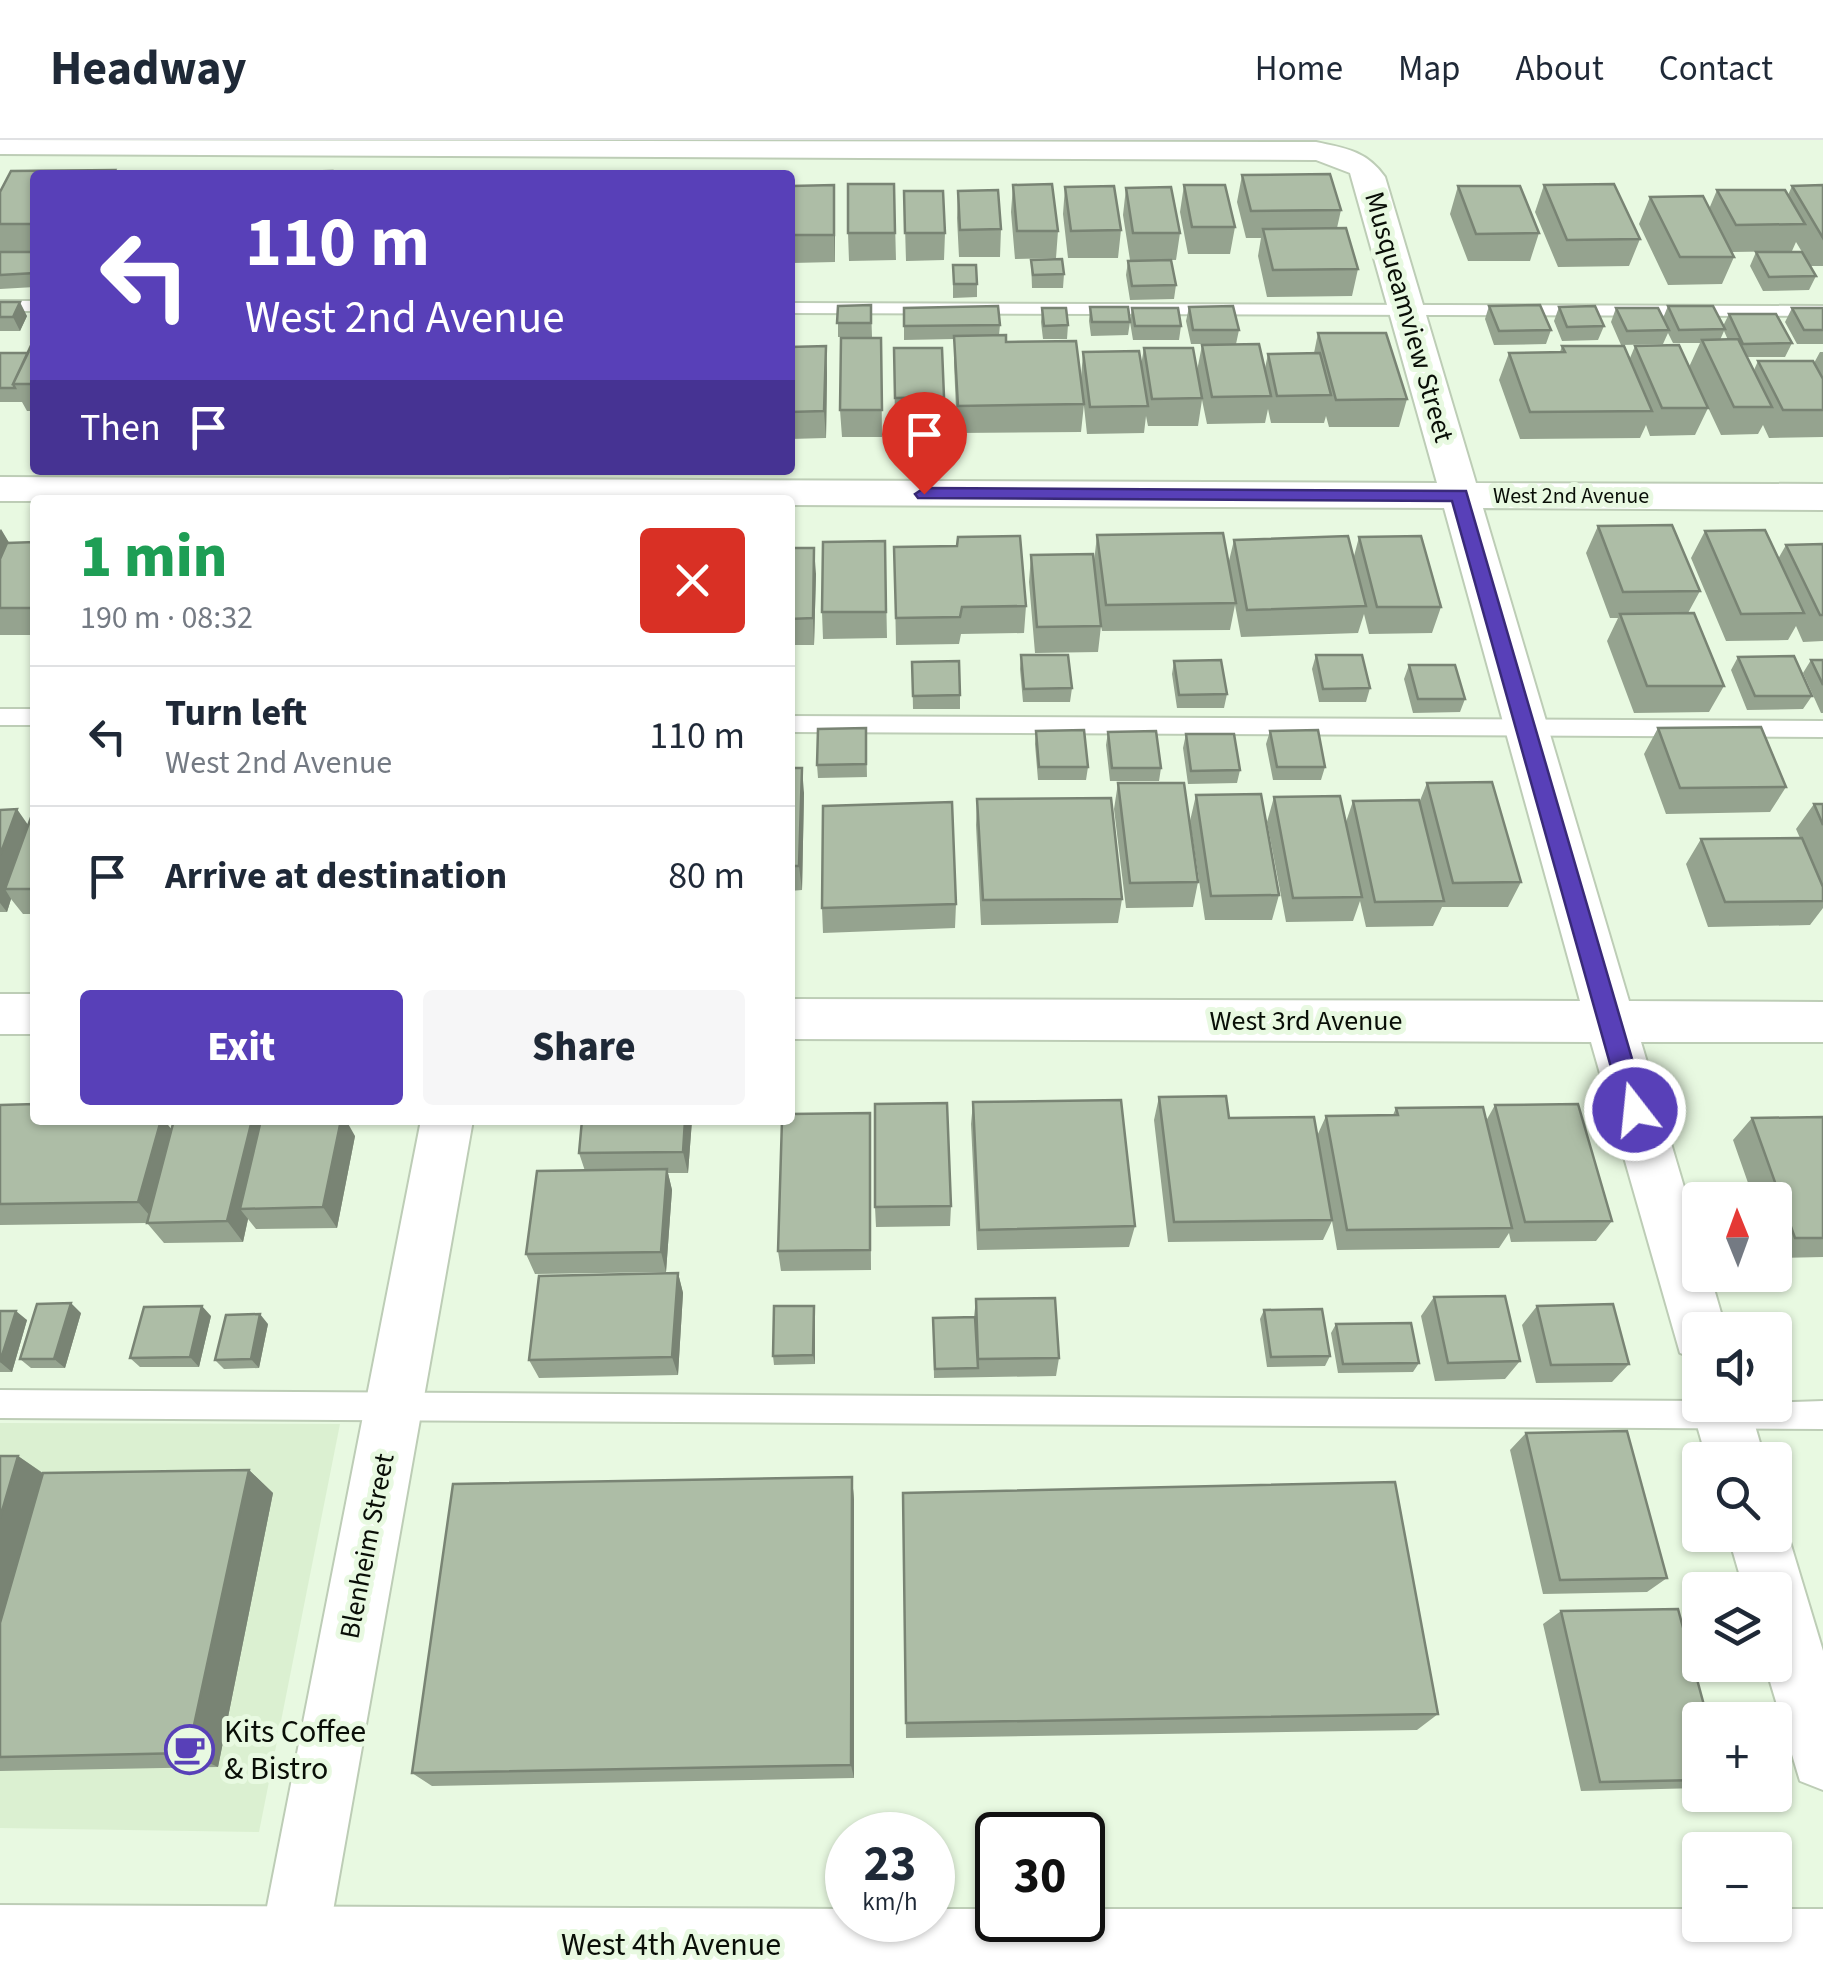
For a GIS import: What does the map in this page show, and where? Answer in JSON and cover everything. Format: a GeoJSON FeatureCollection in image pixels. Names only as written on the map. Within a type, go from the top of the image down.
{"type":"FeatureCollection","features":[{"type":"Feature","properties":{"kind":"main road","name":"West 4th Avenue"},"geometry":{"type":"LineString","coordinates":[[0,1942],[290,1959],[1823,1946]]}},
{"type":"Feature","properties":{"kind":"street"},"geometry":{"type":"LineString","coordinates":[[0,145],[628,154]]}},
{"type":"Feature","properties":{"kind":"street","name":"Musqueamview Street"},"geometry":{"type":"LineString","coordinates":[[628,154],[1316,151],[1361,166],[1369,177],[1694,1312]]}},
{"type":"Feature","properties":{"kind":"street","name":"West 2nd Avenue"},"geometry":{"type":"LineString","coordinates":[[0,489],[565,488],[1823,498]]}},
{"type":"Feature","properties":{"kind":"street"},"geometry":{"type":"LineString","coordinates":[[0,1014],[30,1014]]}},
{"type":"Feature","properties":{"kind":"street","name":"West 3rd Avenue"},"geometry":{"type":"LineString","coordinates":[[795,1019],[1823,1022]]}},
{"type":"Feature","properties":{"kind":"street","name":"Blenheim Street"},"geometry":{"type":"LineString","coordinates":[[290,1959],[446,1125]]}},
{"type":"Feature","properties":{"kind":"street"},"geometry":{"type":"LineString","coordinates":[[1792,1650],[1823,1758]]}},
{"type":"Feature","properties":{"kind":"lane"},"geometry":{"type":"LineString","coordinates":[[0,306],[30,306]]}},
{"type":"Feature","properties":{"kind":"lane"},"geometry":{"type":"LineString","coordinates":[[795,308],[1823,312]]}},
{"type":"Feature","properties":{"kind":"lane"},"geometry":{"type":"LineString","coordinates":[[0,717],[30,718]]}},
{"type":"Feature","properties":{"kind":"lane"},"geometry":{"type":"LineString","coordinates":[[795,724],[1823,729]]}},
{"type":"Feature","properties":{"kind":"lane"},"geometry":{"type":"LineString","coordinates":[[0,1404],[1726,1426],[1823,1415]]}},
{"type":"Feature","properties":{"kind":"shaded area"},"geometry":{"type":"Polygon","coordinates":[[[0,1423],[340,1424],[259,1832],[0,1828],[0,1423]]]}},
{"type":"Feature","properties":{"kind":"building"},"geometry":{"type":"Polygon","coordinates":[[[11,171],[30,171],[30,224],[0,224],[0,192],[11,171]]]}},
{"type":"Feature","properties":{"kind":"building"},"geometry":{"type":"Polygon","coordinates":[[[1330,174],[1341,210],[1251,211],[1242,175],[1330,174]]]}},
{"type":"Feature","properties":{"kind":"building"},"geometry":{"type":"Polygon","coordinates":[[[848,184],[894,184],[895,233],[848,233],[848,184]]]}},
{"type":"Feature","properties":{"kind":"building"},"geometry":{"type":"Polygon","coordinates":[[[1052,184],[1058,231],[1017,231],[1013,185],[1052,184]]]}},
{"type":"Feature","properties":{"kind":"building"},"geometry":{"type":"Polygon","coordinates":[[[1614,184],[1640,239],[1567,240],[1544,185],[1614,184]]]}},
{"type":"Feature","properties":{"kind":"building"},"geometry":{"type":"Polygon","coordinates":[[[834,185],[834,235],[795,235],[795,186],[834,185]]]}},
{"type":"Feature","properties":{"kind":"building"},"geometry":{"type":"Polygon","coordinates":[[[1184,185],[1225,185],[1235,227],[1192,227],[1184,185]]]}},
{"type":"Feature","properties":{"kind":"building"},"geometry":{"type":"Polygon","coordinates":[[[1823,185],[1823,238],[1792,186],[1823,185]]]}},
{"type":"Feature","properties":{"kind":"building"},"geometry":{"type":"Polygon","coordinates":[[[1114,186],[1121,230],[1071,231],[1065,187],[1114,186]]]}},
{"type":"Feature","properties":{"kind":"building"},"geometry":{"type":"Polygon","coordinates":[[[1458,186],[1520,186],[1539,233],[1476,234],[1458,186]]]}},
{"type":"Feature","properties":{"kind":"building"},"geometry":{"type":"Polygon","coordinates":[[[1171,187],[1180,233],[1133,233],[1126,188],[1171,187]]]}},
{"type":"Feature","properties":{"kind":"building"},"geometry":{"type":"Polygon","coordinates":[[[998,190],[1001,229],[960,230],[958,191],[998,190]]]}},
{"type":"Feature","properties":{"kind":"building"},"geometry":{"type":"Polygon","coordinates":[[[1717,190],[1785,190],[1805,224],[1736,225],[1717,190]]]}},
{"type":"Feature","properties":{"kind":"building"},"geometry":{"type":"Polygon","coordinates":[[[904,191],[943,191],[945,233],[905,233],[904,191]]]}},
{"type":"Feature","properties":{"kind":"building"},"geometry":{"type":"Polygon","coordinates":[[[1703,196],[1734,257],[1680,257],[1650,197],[1703,196]]]}},
{"type":"Feature","properties":{"kind":"building"},"geometry":{"type":"Polygon","coordinates":[[[1346,228],[1358,269],[1273,270],[1263,229],[1346,228]]]}},
{"type":"Feature","properties":{"kind":"building"},"geometry":{"type":"Polygon","coordinates":[[[0,252],[30,252],[30,273],[0,275],[0,252]]]}},
{"type":"Feature","properties":{"kind":"building"},"geometry":{"type":"Polygon","coordinates":[[[1756,252],[1802,252],[1816,276],[1769,277],[1756,252]]]}},
{"type":"Feature","properties":{"kind":"building"},"geometry":{"type":"Polygon","coordinates":[[[1062,259],[1064,274],[1033,275],[1031,260],[1062,259]]]}},
{"type":"Feature","properties":{"kind":"building"},"geometry":{"type":"Polygon","coordinates":[[[1171,260],[1176,285],[1132,286],[1128,261],[1171,260]]]}},
{"type":"Feature","properties":{"kind":"building"},"geometry":{"type":"Polygon","coordinates":[[[953,265],[976,265],[977,284],[954,284],[953,265]]]}},
{"type":"Feature","properties":{"kind":"building"},"geometry":{"type":"Polygon","coordinates":[[[0,302],[20,302],[13,317],[0,317],[0,302]]]}},
{"type":"Feature","properties":{"kind":"building"},"geometry":{"type":"Polygon","coordinates":[[[871,305],[871,323],[837,323],[838,306],[871,305]]]}},
{"type":"Feature","properties":{"kind":"building"},"geometry":{"type":"Polygon","coordinates":[[[1540,305],[1551,330],[1499,331],[1489,306],[1540,305]]]}},
{"type":"Feature","properties":{"kind":"building"},"geometry":{"type":"Polygon","coordinates":[[[998,306],[1000,325],[904,326],[904,308],[998,306]]]}},
{"type":"Feature","properties":{"kind":"building"},"geometry":{"type":"Polygon","coordinates":[[[1233,306],[1239,330],[1193,330],[1189,307],[1233,306]]]}},
{"type":"Feature","properties":{"kind":"building"},"geometry":{"type":"Polygon","coordinates":[[[1595,306],[1604,326],[1567,327],[1559,307],[1595,306]]]}},
{"type":"Feature","properties":{"kind":"building"},"geometry":{"type":"Polygon","coordinates":[[[1668,306],[1713,306],[1725,329],[1679,330],[1668,306]]]}},
{"type":"Feature","properties":{"kind":"building"},"geometry":{"type":"Polygon","coordinates":[[[1090,307],[1128,307],[1130,322],[1092,322],[1090,307]]]}},
{"type":"Feature","properties":{"kind":"building"},"geometry":{"type":"Polygon","coordinates":[[[1042,308],[1066,308],[1068,325],[1044,326],[1042,308]]]}},
{"type":"Feature","properties":{"kind":"building"},"geometry":{"type":"Polygon","coordinates":[[[1132,308],[1178,308],[1181,326],[1135,326],[1132,308]]]}},
{"type":"Feature","properties":{"kind":"building"},"geometry":{"type":"Polygon","coordinates":[[[1616,308],[1658,308],[1669,330],[1627,331],[1616,308]]]}},
{"type":"Feature","properties":{"kind":"building"},"geometry":{"type":"Polygon","coordinates":[[[1792,308],[1823,308],[1823,330],[1804,330],[1792,308]]]}},
{"type":"Feature","properties":{"kind":"building"},"geometry":{"type":"Polygon","coordinates":[[[1729,314],[1776,314],[1792,343],[1743,344],[1729,314]]]}},
{"type":"Feature","properties":{"kind":"building"},"geometry":{"type":"Polygon","coordinates":[[[1318,333],[1386,333],[1407,399],[1336,400],[1318,333]]]}},
{"type":"Feature","properties":{"kind":"building"},"geometry":{"type":"Polygon","coordinates":[[[1006,335],[1006,342],[1076,341],[1084,404],[958,406],[954,336],[1006,335]]]}},
{"type":"Feature","properties":{"kind":"building"},"geometry":{"type":"Polygon","coordinates":[[[841,338],[881,338],[882,410],[840,410],[841,338]]]}},
{"type":"Feature","properties":{"kind":"building"},"geometry":{"type":"Polygon","coordinates":[[[1738,339],[1772,407],[1734,407],[1702,340],[1738,339]]]}},
{"type":"Feature","properties":{"kind":"building"},"geometry":{"type":"Polygon","coordinates":[[[1259,344],[1271,396],[1212,397],[1202,345],[1259,344]]]}},
{"type":"Feature","properties":{"kind":"building"},"geometry":{"type":"Polygon","coordinates":[[[1679,345],[1708,408],[1662,408],[1635,346],[1679,345]]]}},
{"type":"Feature","properties":{"kind":"building"},"geometry":{"type":"Polygon","coordinates":[[[826,346],[824,411],[795,412],[795,347],[826,346]]]}},
{"type":"Feature","properties":{"kind":"building"},"geometry":{"type":"Polygon","coordinates":[[[1562,346],[1624,346],[1652,411],[1530,412],[1509,353],[1565,352],[1562,346]]]}},
{"type":"Feature","properties":{"kind":"building"},"geometry":{"type":"Polygon","coordinates":[[[30,348],[30,384],[13,384],[30,348]]]}},
{"type":"Feature","properties":{"kind":"building"},"geometry":{"type":"Polygon","coordinates":[[[894,348],[942,348],[944,397],[895,398],[894,348]]]}},
{"type":"Feature","properties":{"kind":"building"},"geometry":{"type":"Polygon","coordinates":[[[1144,348],[1193,348],[1202,398],[1152,399],[1144,348]]]}},
{"type":"Feature","properties":{"kind":"building"},"geometry":{"type":"Polygon","coordinates":[[[1139,351],[1148,406],[1090,407],[1083,352],[1139,351]]]}},
{"type":"Feature","properties":{"kind":"building"},"geometry":{"type":"Polygon","coordinates":[[[0,353],[28,353],[13,384],[15,388],[0,388],[0,353]]]}},
{"type":"Feature","properties":{"kind":"building"},"geometry":{"type":"Polygon","coordinates":[[[1320,353],[1331,395],[1277,396],[1268,354],[1320,353]]]}},
{"type":"Feature","properties":{"kind":"building"},"geometry":{"type":"Polygon","coordinates":[[[1758,361],[1813,361],[1823,379],[1823,410],[1783,410],[1758,361]]]}},
{"type":"Feature","properties":{"kind":"building"},"geometry":{"type":"Polygon","coordinates":[[[1672,525],[1700,591],[1623,592],[1598,526],[1672,525]]]}},
{"type":"Feature","properties":{"kind":"building"},"geometry":{"type":"Polygon","coordinates":[[[1765,530],[1804,613],[1741,614],[1705,531],[1765,530]]]}},
{"type":"Feature","properties":{"kind":"building"},"geometry":{"type":"Polygon","coordinates":[[[1223,533],[1236,603],[1106,605],[1097,535],[1223,533]]]}},
{"type":"Feature","properties":{"kind":"building"},"geometry":{"type":"Polygon","coordinates":[[[1020,536],[1026,606],[962,607],[960,617],[896,618],[894,547],[957,546],[958,537],[1020,536]]]}},
{"type":"Feature","properties":{"kind":"building"},"geometry":{"type":"Polygon","coordinates":[[[1348,536],[1366,606],[1247,610],[1234,540],[1348,536]]]}},
{"type":"Feature","properties":{"kind":"building"},"geometry":{"type":"Polygon","coordinates":[[[1421,536],[1441,607],[1377,607],[1359,537],[1421,536]]]}},
{"type":"Feature","properties":{"kind":"building"},"geometry":{"type":"Polygon","coordinates":[[[885,541],[886,612],[822,612],[823,542],[885,541]]]}},
{"type":"Feature","properties":{"kind":"building"},"geometry":{"type":"Polygon","coordinates":[[[30,542],[30,608],[0,608],[0,559],[7,543],[30,542]]]}},
{"type":"Feature","properties":{"kind":"building"},"geometry":{"type":"Polygon","coordinates":[[[1823,544],[1823,615],[1820,615],[1786,545],[1823,544]]]}},
{"type":"Feature","properties":{"kind":"building"},"geometry":{"type":"Polygon","coordinates":[[[795,548],[814,548],[813,618],[795,619],[795,548]]]}},
{"type":"Feature","properties":{"kind":"building"},"geometry":{"type":"Polygon","coordinates":[[[1093,554],[1101,626],[1037,627],[1031,555],[1093,554]]]}},
{"type":"Feature","properties":{"kind":"building"},"geometry":{"type":"Polygon","coordinates":[[[1694,613],[1724,686],[1647,686],[1620,614],[1694,613]]]}},
{"type":"Feature","properties":{"kind":"building"},"geometry":{"type":"Polygon","coordinates":[[[1021,655],[1068,655],[1072,688],[1024,689],[1021,655]]]}},
{"type":"Feature","properties":{"kind":"building"},"geometry":{"type":"Polygon","coordinates":[[[1316,655],[1362,655],[1370,688],[1323,689],[1316,655]]]}},
{"type":"Feature","properties":{"kind":"building"},"geometry":{"type":"Polygon","coordinates":[[[1794,656],[1812,696],[1755,696],[1738,657],[1794,656]]]}},
{"type":"Feature","properties":{"kind":"building"},"geometry":{"type":"Polygon","coordinates":[[[1221,660],[1227,694],[1179,695],[1174,661],[1221,660]]]}},
{"type":"Feature","properties":{"kind":"building"},"geometry":{"type":"Polygon","coordinates":[[[1811,660],[1823,660],[1823,685],[1811,660]]]}},
{"type":"Feature","properties":{"kind":"building"},"geometry":{"type":"Polygon","coordinates":[[[959,661],[960,695],[913,696],[912,662],[959,661]]]}},
{"type":"Feature","properties":{"kind":"building"},"geometry":{"type":"Polygon","coordinates":[[[1409,665],[1455,665],[1465,699],[1418,699],[1409,665]]]}},
{"type":"Feature","properties":{"kind":"building"},"geometry":{"type":"Polygon","coordinates":[[[1761,727],[1786,787],[1680,788],[1658,728],[1761,727]]]}},
{"type":"Feature","properties":{"kind":"building"},"geometry":{"type":"Polygon","coordinates":[[[866,728],[866,764],[817,765],[818,729],[866,728]]]}},
{"type":"Feature","properties":{"kind":"building"},"geometry":{"type":"Polygon","coordinates":[[[1084,730],[1088,767],[1039,767],[1036,731],[1084,730]]]}},
{"type":"Feature","properties":{"kind":"building"},"geometry":{"type":"Polygon","coordinates":[[[1318,730],[1325,767],[1277,767],[1270,731],[1318,730]]]}},
{"type":"Feature","properties":{"kind":"building"},"geometry":{"type":"Polygon","coordinates":[[[1156,731],[1161,768],[1112,768],[1108,732],[1156,731]]]}},
{"type":"Feature","properties":{"kind":"building"},"geometry":{"type":"Polygon","coordinates":[[[1186,734],[1234,734],[1240,770],[1191,771],[1186,734]]]}},
{"type":"Feature","properties":{"kind":"building"},"geometry":{"type":"Polygon","coordinates":[[[795,768],[802,768],[799,866],[795,866],[795,768]]]}},
{"type":"Feature","properties":{"kind":"building"},"geometry":{"type":"Polygon","coordinates":[[[1492,782],[1521,882],[1453,883],[1427,783],[1492,782]]]}},
{"type":"Feature","properties":{"kind":"building"},"geometry":{"type":"Polygon","coordinates":[[[1118,783],[1184,783],[1198,882],[1130,883],[1118,783]]]}},
{"type":"Feature","properties":{"kind":"building"},"geometry":{"type":"Polygon","coordinates":[[[1261,794],[1279,895],[1211,896],[1196,795],[1261,794]]]}},
{"type":"Feature","properties":{"kind":"building"},"geometry":{"type":"Polygon","coordinates":[[[1340,796],[1362,897],[1293,898],[1274,797],[1340,796]]]}},
{"type":"Feature","properties":{"kind":"building"},"geometry":{"type":"Polygon","coordinates":[[[1111,798],[1122,899],[983,900],[977,799],[1111,798]]]}},
{"type":"Feature","properties":{"kind":"building"},"geometry":{"type":"Polygon","coordinates":[[[1419,800],[1444,901],[1375,902],[1353,801],[1419,800]]]}},
{"type":"Feature","properties":{"kind":"building"},"geometry":{"type":"Polygon","coordinates":[[[952,802],[956,904],[822,908],[823,806],[952,802]]]}},
{"type":"Feature","properties":{"kind":"building"},"geometry":{"type":"Polygon","coordinates":[[[1814,804],[1823,804],[1823,825],[1814,804]]]}},
{"type":"Feature","properties":{"kind":"building"},"geometry":{"type":"Polygon","coordinates":[[[17,809],[0,855],[0,810],[17,809]]]}},
{"type":"Feature","properties":{"kind":"building"},"geometry":{"type":"Polygon","coordinates":[[[30,820],[30,889],[5,889],[30,820]]]}},
{"type":"Feature","properties":{"kind":"building"},"geometry":{"type":"Polygon","coordinates":[[[1802,838],[1823,887],[1823,901],[1725,902],[1701,839],[1802,838]]]}},
{"type":"Feature","properties":{"kind":"building"},"geometry":{"type":"Polygon","coordinates":[[[1226,1096],[1229,1118],[1314,1117],[1332,1220],[1174,1222],[1159,1097],[1226,1096]]]}},
{"type":"Feature","properties":{"kind":"building"},"geometry":{"type":"Polygon","coordinates":[[[1121,1100],[1135,1226],[979,1230],[973,1102],[1121,1100]]]}},
{"type":"Feature","properties":{"kind":"building"},"geometry":{"type":"Polygon","coordinates":[[[947,1103],[951,1206],[875,1207],[875,1104],[947,1103]]]}},
{"type":"Feature","properties":{"kind":"building"},"geometry":{"type":"Polygon","coordinates":[[[30,1104],[30,1125],[160,1125],[138,1202],[0,1204],[0,1105],[30,1104]]]}},
{"type":"Feature","properties":{"kind":"building"},"geometry":{"type":"Polygon","coordinates":[[[1578,1104],[1612,1221],[1525,1222],[1495,1105],[1578,1104]]]}},
{"type":"Feature","properties":{"kind":"building"},"geometry":{"type":"Polygon","coordinates":[[[1483,1107],[1512,1228],[1347,1230],[1326,1116],[1398,1115],[1396,1108],[1483,1107]]]}},
{"type":"Feature","properties":{"kind":"building"},"geometry":{"type":"Polygon","coordinates":[[[870,1113],[870,1250],[778,1251],[782,1125],[795,1125],[795,1114],[870,1113]]]}},
{"type":"Feature","properties":{"kind":"building"},"geometry":{"type":"Polygon","coordinates":[[[1823,1117],[1823,1238],[1795,1238],[1792,1182],[1775,1182],[1752,1118],[1823,1117]]]}},
{"type":"Feature","properties":{"kind":"building"},"geometry":{"type":"Polygon","coordinates":[[[173,1125],[251,1125],[227,1221],[147,1223],[173,1125]]]}},
{"type":"Feature","properties":{"kind":"building"},"geometry":{"type":"Polygon","coordinates":[[[260,1125],[340,1125],[323,1207],[240,1209],[260,1125]]]}},
{"type":"Feature","properties":{"kind":"building"},"geometry":{"type":"Polygon","coordinates":[[[582,1125],[685,1125],[683,1152],[579,1153],[582,1125]]]}},
{"type":"Feature","properties":{"kind":"building"},"geometry":{"type":"Polygon","coordinates":[[[667,1169],[661,1252],[526,1254],[537,1171],[667,1169]]]}},
{"type":"Feature","properties":{"kind":"building"},"geometry":{"type":"Polygon","coordinates":[[[678,1273],[672,1357],[529,1360],[539,1276],[678,1273]]]}},
{"type":"Feature","properties":{"kind":"building"},"geometry":{"type":"Polygon","coordinates":[[[1505,1296],[1520,1361],[1448,1363],[1434,1297],[1505,1296]]]}},
{"type":"Feature","properties":{"kind":"building"},"geometry":{"type":"Polygon","coordinates":[[[1055,1298],[1059,1358],[978,1359],[976,1299],[1055,1298]]]}},
{"type":"Feature","properties":{"kind":"building"},"geometry":{"type":"Polygon","coordinates":[[[71,1303],[54,1359],[20,1359],[37,1304],[71,1303]]]}},
{"type":"Feature","properties":{"kind":"building"},"geometry":{"type":"Polygon","coordinates":[[[1613,1304],[1629,1364],[1551,1365],[1537,1306],[1613,1304]]]}},
{"type":"Feature","properties":{"kind":"building"},"geometry":{"type":"Polygon","coordinates":[[[202,1306],[190,1357],[130,1358],[144,1307],[202,1306]]]}},
{"type":"Feature","properties":{"kind":"building"},"geometry":{"type":"Polygon","coordinates":[[[774,1306],[814,1306],[813,1355],[773,1356],[774,1306]]]}},
{"type":"Feature","properties":{"kind":"building"},"geometry":{"type":"Polygon","coordinates":[[[1322,1309],[1330,1356],[1271,1357],[1264,1310],[1322,1309]]]}},
{"type":"Feature","properties":{"kind":"building"},"geometry":{"type":"Polygon","coordinates":[[[0,1311],[16,1311],[0,1362],[0,1311]]]}},
{"type":"Feature","properties":{"kind":"building"},"geometry":{"type":"Polygon","coordinates":[[[260,1314],[251,1359],[215,1360],[226,1315],[260,1314]]]}},
{"type":"Feature","properties":{"kind":"building"},"geometry":{"type":"Polygon","coordinates":[[[975,1317],[978,1368],[935,1369],[933,1318],[975,1317]]]}},
{"type":"Feature","properties":{"kind":"building"},"geometry":{"type":"Polygon","coordinates":[[[1411,1323],[1419,1363],[1343,1364],[1336,1324],[1411,1323]]]}},
{"type":"Feature","properties":{"kind":"building"},"geometry":{"type":"Polygon","coordinates":[[[1627,1431],[1667,1578],[1560,1580],[1526,1433],[1627,1431]]]}},
{"type":"Feature","properties":{"kind":"building"},"geometry":{"type":"Polygon","coordinates":[[[0,1456],[18,1456],[0,1518],[0,1456]]]}},
{"type":"Feature","properties":{"kind":"building"},"geometry":{"type":"Polygon","coordinates":[[[249,1470],[188,1753],[0,1757],[0,1623],[43,1473],[249,1470]]]}},
{"type":"Feature","properties":{"kind":"building"},"geometry":{"type":"Polygon","coordinates":[[[852,1477],[851,1765],[412,1773],[453,1484],[852,1477]]]}},
{"type":"Feature","properties":{"kind":"building"},"geometry":{"type":"Polygon","coordinates":[[[1395,1482],[1438,1714],[906,1723],[903,1493],[1395,1482]]]}},
{"type":"Feature","properties":{"kind":"building"},"geometry":{"type":"Polygon","coordinates":[[[1678,1609],[1682,1624],[1682,1682],[1698,1682],[1703,1702],[1682,1702],[1682,1780],[1600,1782],[1561,1611],[1678,1609]]]}},
{"type":"Feature","properties":{"kind":"place","name":"Kits Coffee & Bistro"},"geometry":{"type":"Point","coordinates":[189,1750]}},
{"type":"Feature","properties":{"kind":"route"},"geometry":{"type":"LineString","coordinates":[[924,494],[1460,496],[1635,1110]]}}]}
